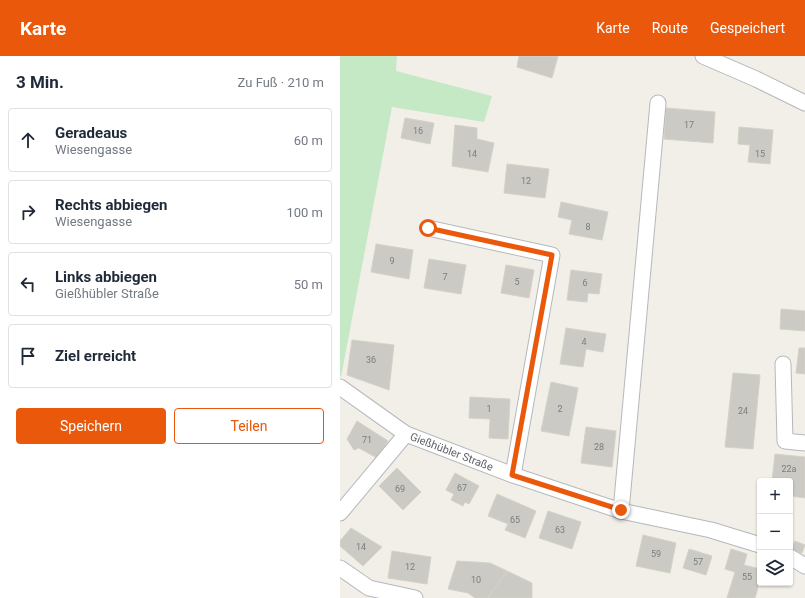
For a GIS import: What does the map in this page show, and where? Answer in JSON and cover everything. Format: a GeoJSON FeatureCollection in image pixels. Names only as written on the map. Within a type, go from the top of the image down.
{"type":"FeatureCollection","features":[{"type":"Feature","properties":{"kind":"street"},"geometry":{"type":"LineString","coordinates":[[703,56],[756,79],[805,103]]}},
{"type":"Feature","properties":{"kind":"street"},"geometry":{"type":"LineString","coordinates":[[736,71],[737,56]]}},
{"type":"Feature","properties":{"kind":"street"},"geometry":{"type":"LineString","coordinates":[[621,510],[658,103]]}},
{"type":"Feature","properties":{"kind":"street"},"geometry":{"type":"LineString","coordinates":[[428,228],[552,255],[512,475]]}},
{"type":"Feature","properties":{"kind":"street"},"geometry":{"type":"LineString","coordinates":[[783,364],[785,441],[805,443]]}},
{"type":"Feature","properties":{"kind":"street","name":"Gießhübler Straße"},"geometry":{"type":"LineString","coordinates":[[340,387],[406,434],[512,475],[621,510],[711,530],[757,544]]}},
{"type":"Feature","properties":{"kind":"street"},"geometry":{"type":"LineString","coordinates":[[340,513],[406,434]]}},
{"type":"Feature","properties":{"kind":"street"},"geometry":{"type":"LineString","coordinates":[[793,559],[805,566]]}},
{"type":"Feature","properties":{"kind":"street"},"geometry":{"type":"LineString","coordinates":[[340,568],[369,588],[415,598]]}},
{"type":"Feature","properties":{"kind":"green space"},"geometry":{"type":"Polygon","coordinates":[[[340,56],[397,56],[396,71],[492,96],[484,122],[392,107],[341,377],[340,376],[340,56]]]}},
{"type":"Feature","properties":{"kind":"building"},"geometry":{"type":"Polygon","coordinates":[[[519,56],[558,56],[552,78],[517,67],[519,56]]]}},
{"type":"Feature","properties":{"kind":"building"},"geometry":{"type":"Polygon","coordinates":[[[666,108],[715,112],[713,143],[664,139],[666,108]]]}},
{"type":"Feature","properties":{"kind":"building"},"geometry":{"type":"Polygon","coordinates":[[[405,118],[434,123],[430,144],[401,138],[405,118]]]}},
{"type":"Feature","properties":{"kind":"building"},"geometry":{"type":"Polygon","coordinates":[[[455,125],[477,128],[477,139],[494,143],[488,172],[452,166],[455,125]]]}},
{"type":"Feature","properties":{"kind":"building"},"geometry":{"type":"Polygon","coordinates":[[[739,127],[773,130],[770,164],[748,162],[750,145],[738,144],[739,127]]]}},
{"type":"Feature","properties":{"kind":"building"},"geometry":{"type":"Polygon","coordinates":[[[507,164],[549,169],[545,198],[504,193],[507,164]]]}},
{"type":"Feature","properties":{"kind":"building"},"geometry":{"type":"Polygon","coordinates":[[[561,202],[608,212],[602,240],[569,234],[572,220],[558,217],[561,202]]]}},
{"type":"Feature","properties":{"kind":"building"},"geometry":{"type":"Polygon","coordinates":[[[376,244],[413,250],[409,279],[371,272],[376,244]]]}},
{"type":"Feature","properties":{"kind":"building"},"geometry":{"type":"Polygon","coordinates":[[[429,259],[466,265],[461,294],[424,288],[429,259]]]}},
{"type":"Feature","properties":{"kind":"building"},"geometry":{"type":"Polygon","coordinates":[[[506,265],[534,270],[529,298],[501,293],[506,265]]]}},
{"type":"Feature","properties":{"kind":"building"},"geometry":{"type":"Polygon","coordinates":[[[571,270],[602,274],[599,294],[588,293],[587,302],[567,300],[571,270]]]}},
{"type":"Feature","properties":{"kind":"building"},"geometry":{"type":"Polygon","coordinates":[[[781,309],[805,311],[805,331],[780,329],[781,309]]]}},
{"type":"Feature","properties":{"kind":"building"},"geometry":{"type":"Polygon","coordinates":[[[566,328],[606,334],[603,352],[586,349],[583,367],[560,364],[566,328]]]}},
{"type":"Feature","properties":{"kind":"building"},"geometry":{"type":"Polygon","coordinates":[[[352,340],[394,345],[389,390],[347,375],[352,340]]]}},
{"type":"Feature","properties":{"kind":"building"},"geometry":{"type":"Polygon","coordinates":[[[799,348],[805,348],[805,374],[796,373],[799,348]]]}},
{"type":"Feature","properties":{"kind":"building"},"geometry":{"type":"Polygon","coordinates":[[[733,373],[760,375],[753,449],[725,447],[733,373]]]}},
{"type":"Feature","properties":{"kind":"building"},"geometry":{"type":"Polygon","coordinates":[[[551,382],[578,388],[569,436],[541,431],[551,382]]]}},
{"type":"Feature","properties":{"kind":"building"},"geometry":{"type":"Polygon","coordinates":[[[470,397],[510,399],[508,439],[489,438],[490,419],[469,418],[470,397]]]}},
{"type":"Feature","properties":{"kind":"building"},"geometry":{"type":"Polygon","coordinates":[[[357,421],[388,441],[377,458],[359,448],[354,450],[347,439],[357,421]]]}},
{"type":"Feature","properties":{"kind":"building"},"geometry":{"type":"Polygon","coordinates":[[[586,427],[616,431],[612,467],[581,463],[586,427]]]}},
{"type":"Feature","properties":{"kind":"building"},"geometry":{"type":"Polygon","coordinates":[[[775,454],[805,457],[805,498],[793,496],[793,478],[772,478],[775,454]]]}},
{"type":"Feature","properties":{"kind":"building"},"geometry":{"type":"Polygon","coordinates":[[[397,468],[421,492],[403,510],[379,486],[397,468]]]}},
{"type":"Feature","properties":{"kind":"building"},"geometry":{"type":"Polygon","coordinates":[[[455,473],[479,486],[469,504],[465,502],[463,506],[451,500],[454,494],[446,490],[455,473]]]}},
{"type":"Feature","properties":{"kind":"building"},"geometry":{"type":"Polygon","coordinates":[[[497,494],[536,511],[525,538],[505,530],[508,524],[488,516],[497,494]]]}},
{"type":"Feature","properties":{"kind":"building"},"geometry":{"type":"Polygon","coordinates":[[[548,511],[581,522],[572,549],[539,538],[548,511]]]}},
{"type":"Feature","properties":{"kind":"building"},"geometry":{"type":"Polygon","coordinates":[[[351,528],[382,547],[363,566],[340,546],[340,541],[351,528]]]}},
{"type":"Feature","properties":{"kind":"building"},"geometry":{"type":"Polygon","coordinates":[[[643,535],[676,543],[670,573],[636,566],[643,535]]]}},
{"type":"Feature","properties":{"kind":"building"},"geometry":{"type":"Polygon","coordinates":[[[795,541],[805,545],[802,553],[793,550],[795,541]]]}},
{"type":"Feature","properties":{"kind":"building"},"geometry":{"type":"Polygon","coordinates":[[[689,549],[712,556],[706,575],[683,568],[689,549]]]}},
{"type":"Feature","properties":{"kind":"building"},"geometry":{"type":"Polygon","coordinates":[[[731,549],[747,554],[744,565],[757,568],[757,586],[759,586],[755,598],[727,598],[735,572],[725,569],[731,549]]]}},
{"type":"Feature","properties":{"kind":"building"},"geometry":{"type":"Polygon","coordinates":[[[392,551],[431,557],[427,584],[388,578],[392,551]]]}},
{"type":"Feature","properties":{"kind":"building"},"geometry":{"type":"Polygon","coordinates":[[[457,561],[490,563],[507,571],[488,598],[475,598],[468,593],[448,589],[457,561]]]}},
{"type":"Feature","properties":{"kind":"building"},"geometry":{"type":"Polygon","coordinates":[[[507,571],[532,583],[532,598],[488,598],[507,571]]]}},
{"type":"Feature","properties":{"kind":"route"},"geometry":{"type":"LineString","coordinates":[[428,228],[552,255],[512,475],[621,510]]}}]}
